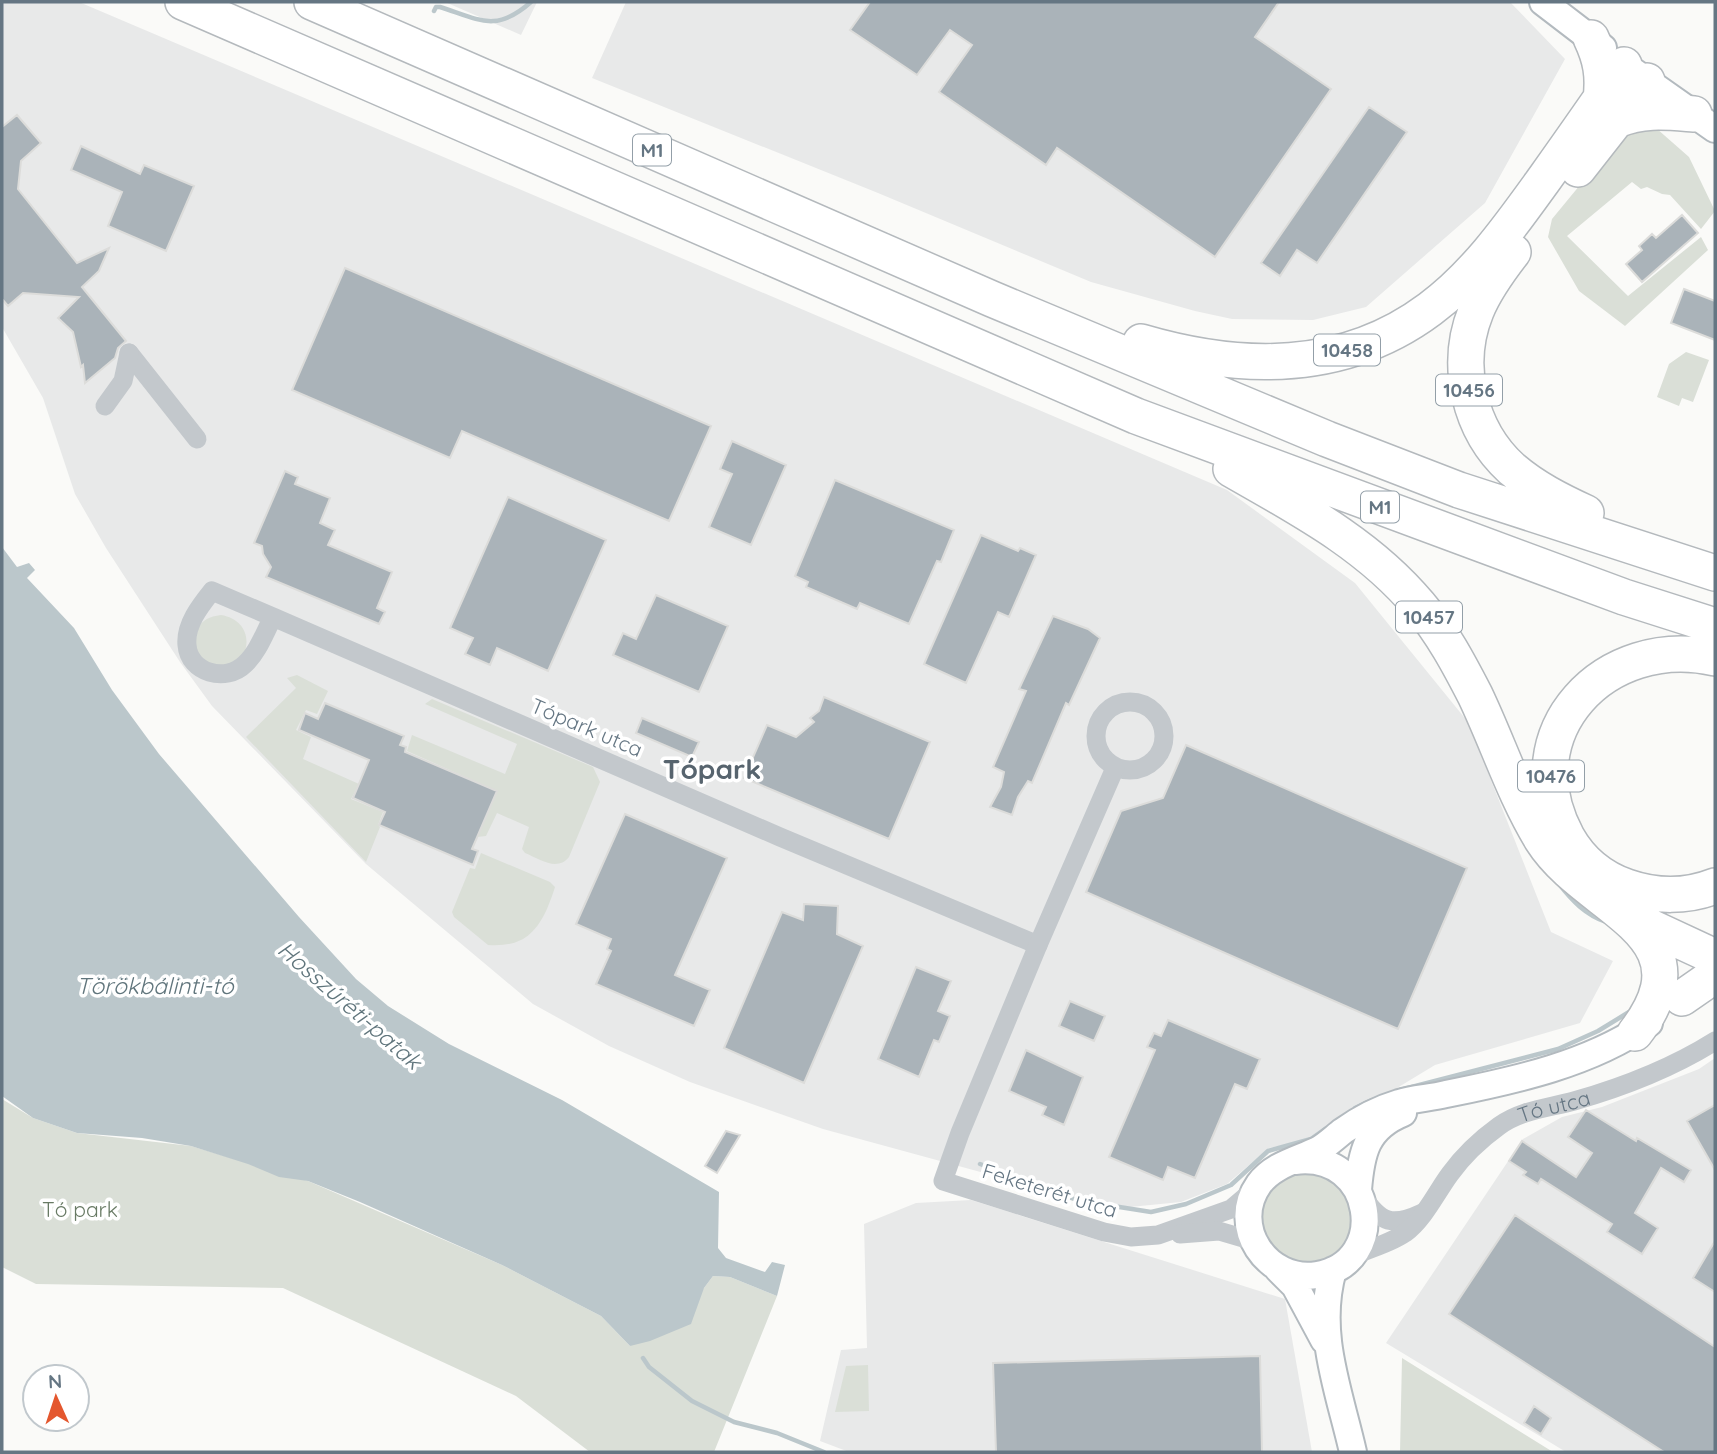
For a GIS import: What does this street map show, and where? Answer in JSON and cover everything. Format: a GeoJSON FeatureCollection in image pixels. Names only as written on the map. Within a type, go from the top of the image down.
{"type":"FeatureCollection","features":[{"type":"Feature","properties":{"kind":"highway","name":"M1"},"geometry":{"type":"LineString","coordinates":[[183,2],[1136,416],[1624,597],[1715,626]]}},
{"type":"Feature","properties":{"kind":"highway","name":"M1"},"geometry":{"type":"LineString","coordinates":[[312,2],[992,299],[1326,439],[1459,490],[1715,573]]}},
{"type":"Feature","properties":{"kind":"highway"},"geometry":{"type":"LineString","coordinates":[[1591,38],[1601,65],[1609,109],[1633,113],[1661,111],[1705,122]]}},
{"type":"Feature","properties":{"kind":"highway","name":"10456"},"geometry":{"type":"LineString","coordinates":[[1635,73],[1483,298],[1476,313],[1467,351],[1469,389],[1473,410],[1483,434],[1512,469],[1528,482],[1566,503],[1715,567]]}},
{"type":"Feature","properties":{"kind":"highway","name":"10458"},"geometry":{"type":"LineString","coordinates":[[992,299],[1153,346],[1221,360],[1275,363],[1339,353],[1377,339],[1406,324],[1429,310],[1458,285],[1486,256],[1609,109]]}},
{"type":"Feature","properties":{"kind":"highway","name":"10457"},"geometry":{"type":"LineString","coordinates":[[1136,416],[1315,517],[1364,552],[1399,583],[1435,626],[1454,655],[1543,841],[1576,878],[1646,934],[1652,943],[1659,966],[1660,988],[1655,1003],[1635,1033]]}},
{"type":"Feature","properties":{"kind":"highway","name":"10476"},"geometry":{"type":"LineString","coordinates":[[1715,658],[1683,654],[1642,658],[1592,684],[1564,721],[1552,756],[1550,785],[1557,815],[1572,846],[1589,865],[1609,879],[1635,890],[1671,895],[1706,890],[1715,886]]}},
{"type":"Feature","properties":{"kind":"highway","name":"10457"},"geometry":{"type":"LineString","coordinates":[[1620,913],[1715,957]]}},
{"type":"Feature","properties":{"kind":"highway"},"geometry":{"type":"LineString","coordinates":[[1682,998],[1715,975]]}},
{"type":"Feature","properties":{"kind":"main road"},"geometry":{"type":"LineString","coordinates":[[1543,2],[1635,73],[1705,122]]}},
{"type":"Feature","properties":{"kind":"main road"},"geometry":{"type":"LineString","coordinates":[[1326,1344],[1295,1286],[1268,1261],[1253,1241],[1248,1218],[1250,1207],[1258,1186],[1274,1170],[1321,1148],[1374,1112],[1402,1101],[1445,1095],[1562,1066],[1635,1033],[1682,998],[1715,964]]}},
{"type":"Feature","properties":{"kind":"main road"},"geometry":{"type":"LineString","coordinates":[[1358,1190],[1363,1154],[1375,1132],[1388,1120],[1445,1095]]}},
{"type":"Feature","properties":{"kind":"main road"},"geometry":{"type":"LineString","coordinates":[[1295,1161],[1316,1160],[1345,1173],[1358,1190],[1365,1212],[1363,1236],[1342,1263],[1325,1303],[1326,1344],[1353,1452]]}},
{"type":"Feature","properties":{"kind":"main road"},"geometry":{"type":"LineString","coordinates":[[1278,1269],[1305,1276],[1320,1275],[1342,1263]]}},
{"type":"Feature","properties":{"kind":"street"},"geometry":{"type":"LineString","coordinates":[[105,406],[123,381],[129,353],[197,439]]}},
{"type":"Feature","properties":{"kind":"street","name":"Tópark utca"},"geometry":{"type":"LineString","coordinates":[[273,617],[254,653],[246,664],[235,672],[211,673],[201,668],[188,652],[186,642],[191,621],[212,591],[273,617],[780,837],[1038,945]]}},
{"type":"Feature","properties":{"kind":"street"},"geometry":{"type":"LineString","coordinates":[[1038,945],[1115,768]]}},
{"type":"Feature","properties":{"kind":"street","name":"Feketerét utca"},"geometry":{"type":"LineString","coordinates":[[1038,945],[960,1133],[943,1181],[1104,1232],[1131,1237],[1158,1235],[1231,1209],[1258,1186]]}},
{"type":"Feature","properties":{"kind":"street","name":"Tó utca"},"geometry":{"type":"LineString","coordinates":[[1342,1263],[1404,1234],[1423,1213],[1460,1161],[1506,1121],[1644,1077],[1715,1041]]}},
{"type":"Feature","properties":{"kind":"street"},"geometry":{"type":"LineString","coordinates":[[1358,1190],[1375,1214],[1384,1220],[1405,1220],[1423,1213]]}},
{"type":"Feature","properties":{"kind":"street"},"geometry":{"type":"LineString","coordinates":[[1158,1235],[1219,1231],[1253,1241]]}},
{"type":"Feature","properties":{"kind":"shaded area"},"geometry":{"type":"Polygon","coordinates":[[[2,2],[79,2],[1227,490],[1355,583],[1468,722],[1551,932],[1613,961],[1580,1023],[1435,1065],[1311,1140],[1269,1148],[1227,1184],[1181,1202],[1130,1207],[1076,1198],[823,1129],[690,1082],[609,1046],[533,1004],[366,864],[212,706],[106,548],[75,494],[43,398],[2,327],[2,2]]]}},
{"type":"Feature","properties":{"kind":"shaded area"},"geometry":{"type":"Polygon","coordinates":[[[445,2],[537,2],[521,35],[445,2]]]}},
{"type":"Feature","properties":{"kind":"shaded area"},"geometry":{"type":"Polygon","coordinates":[[[626,2],[1510,2],[1565,59],[1485,203],[1366,307],[1313,320],[1232,319],[1091,282],[592,78],[626,2]]]}},
{"type":"Feature","properties":{"kind":"shaded area"},"geometry":{"type":"Polygon","coordinates":[[[1715,1058],[1715,1452],[1566,1452],[1386,1343],[1523,1139],[1562,1117],[1602,1107],[1699,1069],[1715,1058]]]}},
{"type":"Feature","properties":{"kind":"shaded area"},"geometry":{"type":"Polygon","coordinates":[[[971,1200],[1285,1299],[1312,1452],[849,1452],[820,1441],[841,1350],[867,1348],[864,1224],[916,1203],[971,1200]]]}},
{"type":"Feature","properties":{"kind":"green space"},"geometry":{"type":"Polygon","coordinates":[[[1656,128],[1689,157],[1715,211],[1701,229],[1670,195],[1647,187],[1641,189],[1632,182],[1567,236],[1628,296],[1701,237],[1708,250],[1625,326],[1579,291],[1548,237],[1552,219],[1622,134],[1656,128]]]}},
{"type":"Feature","properties":{"kind":"green space"},"geometry":{"type":"Polygon","coordinates":[[[1686,352],[1709,360],[1693,402],[1682,398],[1679,406],[1657,397],[1669,364],[1686,352]]]}},
{"type":"Feature","properties":{"kind":"green space"},"geometry":{"type":"Polygon","coordinates":[[[221,615],[229,617],[241,626],[246,645],[241,660],[216,669],[195,652],[196,638],[202,622],[221,615]]]}},
{"type":"Feature","properties":{"kind":"green space"},"geometry":{"type":"Polygon","coordinates":[[[297,675],[328,691],[317,714],[306,710],[296,730],[311,737],[303,759],[359,784],[351,799],[383,812],[366,862],[246,737],[296,688],[287,678],[297,675]]]}},
{"type":"Feature","properties":{"kind":"green space"},"geometry":{"type":"Polygon","coordinates":[[[432,699],[593,767],[600,782],[569,857],[559,864],[554,864],[525,853],[522,849],[529,827],[497,813],[486,836],[477,837],[497,791],[407,751],[412,735],[505,774],[517,744],[425,704],[432,699]]]}},
{"type":"Feature","properties":{"kind":"green space"},"geometry":{"type":"Polygon","coordinates":[[[481,853],[550,882],[555,887],[537,927],[517,942],[488,945],[454,917],[452,912],[470,868],[475,869],[481,853]]]}},
{"type":"Feature","properties":{"kind":"green space","name":"Tó park"},"geometry":{"type":"Polygon","coordinates":[[[2,1099],[33,1118],[77,1133],[191,1146],[308,1181],[502,1265],[601,1316],[630,1346],[704,1288],[713,1276],[730,1277],[777,1296],[714,1452],[590,1452],[516,1396],[283,1288],[36,1284],[2,1267],[2,1099]]]}},
{"type":"Feature","properties":{"kind":"green space"},"geometry":{"type":"Polygon","coordinates":[[[1306,1172],[1324,1176],[1339,1186],[1349,1201],[1353,1219],[1349,1237],[1339,1252],[1324,1262],[1306,1266],[1288,1262],[1273,1252],[1263,1237],[1259,1219],[1263,1201],[1273,1186],[1288,1176],[1306,1172]]]}},
{"type":"Feature","properties":{"kind":"green space"},"geometry":{"type":"Polygon","coordinates":[[[1402,1358],[1553,1452],[1400,1452],[1402,1358]]]}},
{"type":"Feature","properties":{"kind":"green space"},"geometry":{"type":"Polygon","coordinates":[[[868,1365],[869,1411],[835,1412],[846,1366],[868,1365]]]}},
{"type":"Feature","properties":{"kind":"water","name":"Törökbálinti-tó"},"geometry":{"type":"Polygon","coordinates":[[[2,547],[17,567],[29,563],[35,570],[27,578],[74,628],[112,690],[159,754],[356,979],[388,1006],[449,1044],[562,1100],[719,1192],[718,1248],[726,1258],[765,1272],[772,1262],[785,1265],[777,1296],[730,1277],[713,1276],[704,1288],[691,1324],[630,1346],[601,1316],[502,1265],[308,1181],[279,1177],[191,1146],[142,1138],[77,1133],[33,1118],[2,1096],[2,547]]]}},
{"type":"Feature","properties":{"kind":"building"},"geometry":{"type":"Polygon","coordinates":[[[870,2],[1279,2],[1255,37],[1331,89],[1215,257],[1057,148],[1046,165],[939,92],[972,45],[950,30],[917,75],[850,30],[870,2]]]}},
{"type":"Feature","properties":{"kind":"building"},"geometry":{"type":"Polygon","coordinates":[[[1369,107],[1407,132],[1317,263],[1297,250],[1280,276],[1261,263],[1369,107]]]}},
{"type":"Feature","properties":{"kind":"building"},"geometry":{"type":"Polygon","coordinates":[[[17,115],[41,143],[21,161],[18,189],[77,263],[109,248],[99,271],[82,287],[126,341],[118,348],[115,358],[85,383],[83,365],[81,367],[73,332],[58,318],[79,297],[23,293],[8,306],[2,299],[2,127],[17,115]]]}},
{"type":"Feature","properties":{"kind":"building"},"geometry":{"type":"Polygon","coordinates":[[[81,146],[140,174],[144,165],[194,186],[166,251],[108,226],[122,192],[71,170],[81,146]]]}},
{"type":"Feature","properties":{"kind":"building"},"geometry":{"type":"Polygon","coordinates":[[[1682,215],[1698,233],[1642,282],[1626,264],[1642,250],[1639,246],[1652,234],[1656,238],[1682,215]]]}},
{"type":"Feature","properties":{"kind":"building"},"geometry":{"type":"Polygon","coordinates":[[[345,268],[711,426],[669,521],[462,431],[450,458],[292,390],[345,268]]]}},
{"type":"Feature","properties":{"kind":"building"},"geometry":{"type":"Polygon","coordinates":[[[1684,289],[1715,301],[1715,340],[1671,323],[1684,289]]]}},
{"type":"Feature","properties":{"kind":"building"},"geometry":{"type":"Polygon","coordinates":[[[732,441],[786,465],[751,545],[709,527],[732,474],[720,469],[732,441]]]}},
{"type":"Feature","properties":{"kind":"building"},"geometry":{"type":"Polygon","coordinates":[[[285,471],[298,477],[295,484],[330,498],[320,523],[335,530],[328,545],[392,572],[377,608],[385,612],[379,624],[266,577],[271,567],[263,554],[262,546],[254,543],[285,471]]]}},
{"type":"Feature","properties":{"kind":"building"},"geometry":{"type":"Polygon","coordinates":[[[835,480],[954,530],[909,624],[860,603],[857,609],[806,587],[808,582],[795,576],[835,480]]]}},
{"type":"Feature","properties":{"kind":"building"},"geometry":{"type":"Polygon","coordinates":[[[508,497],[606,540],[548,671],[497,648],[490,665],[465,654],[473,638],[450,628],[508,497]]]}},
{"type":"Feature","properties":{"kind":"building"},"geometry":{"type":"Polygon","coordinates":[[[981,535],[1018,551],[1020,548],[1036,555],[1009,617],[998,612],[966,683],[924,664],[981,535]]]}},
{"type":"Feature","properties":{"kind":"building"},"geometry":{"type":"Polygon","coordinates":[[[656,595],[728,626],[699,692],[613,655],[623,633],[636,639],[656,595]]]}},
{"type":"Feature","properties":{"kind":"building"},"geometry":{"type":"Polygon","coordinates":[[[1053,616],[1088,629],[1100,638],[1069,705],[1066,703],[1032,783],[1028,781],[1018,797],[1012,815],[990,807],[1001,787],[1004,772],[993,767],[1026,691],[1019,689],[1053,616]]]}},
{"type":"Feature","properties":{"kind":"building"},"geometry":{"type":"Polygon","coordinates":[[[824,697],[930,742],[889,839],[744,778],[767,725],[796,737],[814,722],[810,718],[819,711],[824,697]]]}},
{"type":"Feature","properties":{"kind":"building"},"geometry":{"type":"Polygon","coordinates":[[[325,703],[404,736],[400,745],[406,747],[405,752],[497,791],[472,849],[478,851],[473,865],[379,825],[385,812],[353,798],[369,760],[299,730],[305,713],[318,719],[325,703]]]}},
{"type":"Feature","properties":{"kind":"building"},"geometry":{"type":"Polygon","coordinates":[[[642,718],[699,742],[692,757],[636,733],[642,718]]]}},
{"type":"Feature","properties":{"kind":"building"},"geometry":{"type":"Polygon","coordinates":[[[1186,745],[1467,868],[1398,1029],[1086,892],[1121,811],[1163,798],[1186,745]]]}},
{"type":"Feature","properties":{"kind":"building"},"geometry":{"type":"Polygon","coordinates":[[[625,814],[727,858],[675,975],[710,990],[694,1026],[596,984],[611,951],[607,949],[611,939],[576,924],[625,814]]]}},
{"type":"Feature","properties":{"kind":"building"},"geometry":{"type":"Polygon","coordinates":[[[804,904],[838,906],[837,934],[863,946],[804,1083],[724,1048],[782,912],[803,920],[804,904]]]}},
{"type":"Feature","properties":{"kind":"building"},"geometry":{"type":"Polygon","coordinates":[[[916,967],[951,981],[938,1011],[950,1016],[939,1042],[934,1040],[919,1077],[878,1059],[916,967]]]}},
{"type":"Feature","properties":{"kind":"building"},"geometry":{"type":"Polygon","coordinates":[[[1070,1001],[1105,1016],[1094,1041],[1059,1026],[1070,1001]]]}},
{"type":"Feature","properties":{"kind":"building"},"geometry":{"type":"Polygon","coordinates":[[[1168,1020],[1260,1059],[1247,1089],[1235,1084],[1195,1178],[1168,1167],[1163,1180],[1109,1157],[1155,1050],[1147,1047],[1154,1033],[1161,1036],[1168,1020]]]}},
{"type":"Feature","properties":{"kind":"building"},"geometry":{"type":"Polygon","coordinates":[[[1026,1050],[1083,1077],[1064,1125],[1042,1115],[1046,1107],[1009,1091],[1026,1050]]]}},
{"type":"Feature","properties":{"kind":"building"},"geometry":{"type":"Polygon","coordinates":[[[1715,1105],[1715,1170],[1687,1121],[1715,1105]]]}},
{"type":"Feature","properties":{"kind":"building"},"geometry":{"type":"Polygon","coordinates":[[[1586,1110],[1636,1141],[1637,1138],[1691,1170],[1684,1182],[1661,1168],[1635,1213],[1658,1228],[1642,1254],[1607,1232],[1612,1224],[1541,1179],[1538,1184],[1523,1175],[1526,1172],[1509,1161],[1522,1141],[1576,1177],[1592,1153],[1568,1137],[1586,1110]]]}},
{"type":"Feature","properties":{"kind":"building"},"geometry":{"type":"Polygon","coordinates":[[[726,1131],[740,1135],[717,1173],[705,1166],[726,1131]]]}},
{"type":"Feature","properties":{"kind":"building"},"geometry":{"type":"Polygon","coordinates":[[[1515,1215],[1715,1347],[1715,1452],[1664,1452],[1449,1314],[1515,1215]]]}},
{"type":"Feature","properties":{"kind":"building"},"geometry":{"type":"Polygon","coordinates":[[[1715,1241],[1715,1292],[1693,1278],[1715,1241]]]}},
{"type":"Feature","properties":{"kind":"building"},"geometry":{"type":"Polygon","coordinates":[[[1260,1356],[1262,1452],[996,1452],[993,1363],[1260,1356]]]}},
{"type":"Feature","properties":{"kind":"building"},"geometry":{"type":"Polygon","coordinates":[[[1534,1406],[1551,1418],[1541,1434],[1524,1423],[1534,1406]]]}},
{"type":"Feature","properties":{"kind":"waterway"},"geometry":{"type":"LineString","coordinates":[[434,11],[436,7],[440,7],[477,19],[497,21],[519,12],[531,2]]}},
{"type":"Feature","properties":{"kind":"waterway"},"geometry":{"type":"LineString","coordinates":[[1559,884],[1580,907],[1606,922]]}},
{"type":"Feature","properties":{"kind":"waterway"},"geometry":{"type":"LineString","coordinates":[[1400,1090],[1558,1049],[1598,1031],[1629,1012]]}},
{"type":"Feature","properties":{"kind":"waterway"},"geometry":{"type":"LineString","coordinates":[[1355,1108],[1372,1100]]}},
{"type":"Feature","properties":{"kind":"waterway"},"geometry":{"type":"LineString","coordinates":[[1113,1206],[1151,1212],[1186,1204],[1231,1185],[1268,1151],[1311,1139],[1325,1129]]}},
{"type":"Feature","properties":{"kind":"waterway"},"geometry":{"type":"LineString","coordinates":[[980,1164],[1074,1199]]}},
{"type":"Feature","properties":{"kind":"waterway","name":"Hosszúréti-patak"},"geometry":{"type":"LineString","coordinates":[[643,1358],[649,1367],[692,1401],[734,1422],[777,1433],[824,1452]]}},
{"type":"Feature","properties":{"kind":"district","name":"Tópark"},"geometry":{"type":"Point","coordinates":[712,768]}}]}
